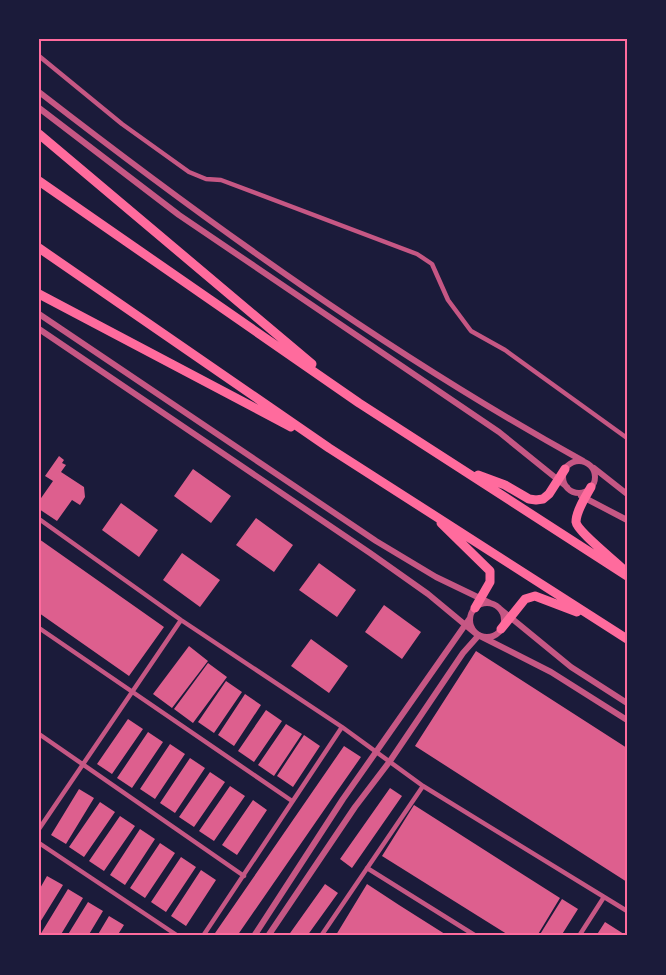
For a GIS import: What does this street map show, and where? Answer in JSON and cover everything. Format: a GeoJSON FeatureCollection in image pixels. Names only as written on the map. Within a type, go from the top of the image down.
{"type":"FeatureCollection","features":[{"type":"Feature","properties":{"kind":"highway"},"geometry":{"type":"LineString","coordinates":[[39,134],[359,404]]}},
{"type":"Feature","properties":{"kind":"highway"},"geometry":{"type":"LineString","coordinates":[[39,181],[359,404],[627,574]]}},
{"type":"Feature","properties":{"kind":"highway"},"geometry":{"type":"LineString","coordinates":[[39,248],[329,448],[627,639]]}},
{"type":"Feature","properties":{"kind":"highway"},"geometry":{"type":"LineString","coordinates":[[39,294],[329,448]]}},
{"type":"Feature","properties":{"kind":"highway"},"geometry":{"type":"LineString","coordinates":[[466,472],[492,480],[529,499],[536,500],[546,497],[565,469]]}},
{"type":"Feature","properties":{"kind":"highway"},"geometry":{"type":"LineString","coordinates":[[591,487],[576,518],[579,530],[609,555],[627,574]]}},
{"type":"Feature","properties":{"kind":"highway"},"geometry":{"type":"LineString","coordinates":[[435,517],[458,542],[488,567],[491,578],[480,600]]}},
{"type":"Feature","properties":{"kind":"highway"},"geometry":{"type":"LineString","coordinates":[[501,630],[525,599],[535,596],[593,618]]}},
{"type":"Feature","properties":{"kind":"street"},"geometry":{"type":"LineString","coordinates":[[39,56],[122,124],[189,172],[206,179],[221,180],[417,254],[432,264],[448,300],[471,331],[505,350],[627,438]]}},
{"type":"Feature","properties":{"kind":"street"},"geometry":{"type":"LineString","coordinates":[[39,92],[143,172],[335,307],[480,402],[583,461],[627,494]]}},
{"type":"Feature","properties":{"kind":"street"},"geometry":{"type":"LineString","coordinates":[[39,108],[188,222],[499,432],[573,492],[627,520]]}},
{"type":"Feature","properties":{"kind":"street"},"geometry":{"type":"LineString","coordinates":[[39,314],[376,541],[469,594],[478,595],[480,600],[513,613],[519,624],[572,667],[627,703]]}},
{"type":"Feature","properties":{"kind":"street"},"geometry":{"type":"LineString","coordinates":[[39,329],[370,552],[428,594],[478,635],[551,672],[627,720]]}},
{"type":"Feature","properties":{"kind":"street"},"geometry":{"type":"LineString","coordinates":[[567,487],[563,478],[565,469],[573,462],[583,461]]}},
{"type":"Feature","properties":{"kind":"street"},"geometry":{"type":"LineString","coordinates":[[573,492],[583,492],[591,487],[595,477],[592,467]]}},
{"type":"Feature","properties":{"kind":"street"},"geometry":{"type":"LineString","coordinates":[[39,519],[181,620],[342,727],[423,786],[627,911]]}},
{"type":"Feature","properties":{"kind":"street"},"geometry":{"type":"LineString","coordinates":[[254,936],[480,600]]}},
{"type":"Feature","properties":{"kind":"street"},"geometry":{"type":"LineString","coordinates":[[470,618],[472,628],[478,635],[492,636],[501,630],[504,619],[499,608]]}},
{"type":"Feature","properties":{"kind":"street"},"geometry":{"type":"LineString","coordinates":[[39,829],[181,620]]}},
{"type":"Feature","properties":{"kind":"street"},"geometry":{"type":"LineString","coordinates":[[39,628],[292,801]]}},
{"type":"Feature","properties":{"kind":"street"},"geometry":{"type":"LineString","coordinates":[[268,936],[355,807],[478,635]]}},
{"type":"Feature","properties":{"kind":"street"},"geometry":{"type":"LineString","coordinates":[[203,936],[342,727]]}},
{"type":"Feature","properties":{"kind":"street"},"geometry":{"type":"LineString","coordinates":[[39,734],[244,876]]}},
{"type":"Feature","properties":{"kind":"street"},"geometry":{"type":"LineString","coordinates":[[321,936],[423,786]]}},
{"type":"Feature","properties":{"kind":"street"},"geometry":{"type":"LineString","coordinates":[[344,799],[355,807]]}},
{"type":"Feature","properties":{"kind":"street"},"geometry":{"type":"LineString","coordinates":[[39,843],[178,936]]}},
{"type":"Feature","properties":{"kind":"street"},"geometry":{"type":"LineString","coordinates":[[367,868],[476,936]]}},
{"type":"Feature","properties":{"kind":"street"},"geometry":{"type":"LineString","coordinates":[[579,936],[604,897]]}},
{"type":"Feature","properties":{"kind":"building"},"geometry":{"type":"Polygon","coordinates":[[[59,456],[64,460],[62,463],[66,465],[61,472],[84,487],[85,497],[80,505],[72,500],[57,521],[39,509],[39,501],[53,481],[45,476],[59,456]]]}},
{"type":"Feature","properties":{"kind":"building"},"geometry":{"type":"Polygon","coordinates":[[[193,469],[231,496],[211,523],[174,496],[193,469]]]}},
{"type":"Feature","properties":{"kind":"building"},"geometry":{"type":"Polygon","coordinates":[[[121,503],[158,530],[139,557],[102,530],[121,503]]]}},
{"type":"Feature","properties":{"kind":"building"},"geometry":{"type":"Polygon","coordinates":[[[256,518],[293,545],[274,572],[236,545],[256,518]]]}},
{"type":"Feature","properties":{"kind":"building"},"geometry":{"type":"Polygon","coordinates":[[[39,539],[164,627],[129,676],[39,613],[39,539]]]}},
{"type":"Feature","properties":{"kind":"building"},"geometry":{"type":"Polygon","coordinates":[[[182,553],[220,580],[200,607],[163,580],[182,553]]]}},
{"type":"Feature","properties":{"kind":"building"},"geometry":{"type":"Polygon","coordinates":[[[319,563],[356,590],[337,617],[299,590],[319,563]]]}},
{"type":"Feature","properties":{"kind":"building"},"geometry":{"type":"Polygon","coordinates":[[[384,605],[421,632],[402,659],[365,632],[384,605]]]}},
{"type":"Feature","properties":{"kind":"building"},"geometry":{"type":"Polygon","coordinates":[[[311,639],[348,666],[329,693],[291,666],[311,639]]]}},
{"type":"Feature","properties":{"kind":"building"},"geometry":{"type":"Polygon","coordinates":[[[189,646],[208,661],[172,708],[153,694],[189,646]]]}},
{"type":"Feature","properties":{"kind":"building"},"geometry":{"type":"Polygon","coordinates":[[[476,651],[627,748],[627,882],[415,746],[476,651]]]}},
{"type":"Feature","properties":{"kind":"building"},"geometry":{"type":"Polygon","coordinates":[[[208,663],[227,677],[193,723],[174,709],[208,663]]]}},
{"type":"Feature","properties":{"kind":"building"},"geometry":{"type":"Polygon","coordinates":[[[226,681],[242,692],[214,733],[198,722],[226,681]]]}},
{"type":"Feature","properties":{"kind":"building"},"geometry":{"type":"Polygon","coordinates":[[[245,694],[261,705],[234,746],[218,735],[245,694]]]}},
{"type":"Feature","properties":{"kind":"building"},"geometry":{"type":"Polygon","coordinates":[[[266,710],[282,721],[254,762],[238,751],[266,710]]]}},
{"type":"Feature","properties":{"kind":"building"},"geometry":{"type":"Polygon","coordinates":[[[128,719],[143,729],[112,774],[97,764],[128,719]]]}},
{"type":"Feature","properties":{"kind":"building"},"geometry":{"type":"Polygon","coordinates":[[[286,724],[302,734],[274,776],[258,765],[286,724]]]}},
{"type":"Feature","properties":{"kind":"building"},"geometry":{"type":"Polygon","coordinates":[[[148,732],[163,742],[132,788],[117,778],[148,732]]]}},
{"type":"Feature","properties":{"kind":"building"},"geometry":{"type":"Polygon","coordinates":[[[304,735],[320,746],[293,787],[277,776],[304,735]]]}},
{"type":"Feature","properties":{"kind":"building"},"geometry":{"type":"Polygon","coordinates":[[[170,744],[185,754],[155,799],[140,789],[170,744]]]}},
{"type":"Feature","properties":{"kind":"building"},"geometry":{"type":"Polygon","coordinates":[[[344,746],[361,757],[237,936],[213,936],[344,746]]]}},
{"type":"Feature","properties":{"kind":"building"},"geometry":{"type":"Polygon","coordinates":[[[190,758],[205,768],[175,813],[160,803],[190,758]]]}},
{"type":"Feature","properties":{"kind":"building"},"geometry":{"type":"Polygon","coordinates":[[[210,772],[225,782],[194,827],[179,817],[210,772]]]}},
{"type":"Feature","properties":{"kind":"building"},"geometry":{"type":"Polygon","coordinates":[[[230,786],[245,796],[214,841],[199,831],[230,786]]]}},
{"type":"Feature","properties":{"kind":"building"},"geometry":{"type":"Polygon","coordinates":[[[390,788],[402,796],[352,868],[340,859],[390,788]]]}},
{"type":"Feature","properties":{"kind":"building"},"geometry":{"type":"Polygon","coordinates":[[[79,789],[94,798],[66,844],[51,835],[79,789]]]}},
{"type":"Feature","properties":{"kind":"building"},"geometry":{"type":"Polygon","coordinates":[[[253,800],[267,810],[237,855],[222,845],[253,800]]]}},
{"type":"Feature","properties":{"kind":"building"},"geometry":{"type":"Polygon","coordinates":[[[100,802],[115,812],[84,857],[69,847],[100,802]]]}},
{"type":"Feature","properties":{"kind":"building"},"geometry":{"type":"Polygon","coordinates":[[[414,805],[560,898],[537,936],[510,936],[382,856],[414,805]]]}},
{"type":"Feature","properties":{"kind":"building"},"geometry":{"type":"Polygon","coordinates":[[[120,816],[135,826],[104,871],[89,861],[120,816]]]}},
{"type":"Feature","properties":{"kind":"building"},"geometry":{"type":"Polygon","coordinates":[[[140,829],[155,839],[125,885],[110,875],[140,829]]]}},
{"type":"Feature","properties":{"kind":"building"},"geometry":{"type":"Polygon","coordinates":[[[160,843],[175,853],[145,898],[130,888],[160,843]]]}},
{"type":"Feature","properties":{"kind":"building"},"geometry":{"type":"Polygon","coordinates":[[[181,857],[196,867],[166,912],[151,902],[181,857]]]}},
{"type":"Feature","properties":{"kind":"building"},"geometry":{"type":"Polygon","coordinates":[[[201,870],[216,880],[186,926],[171,916],[201,870]]]}},
{"type":"Feature","properties":{"kind":"building"},"geometry":{"type":"Polygon","coordinates":[[[47,876],[63,885],[39,924],[39,890],[47,876]]]}},
{"type":"Feature","properties":{"kind":"building"},"geometry":{"type":"Polygon","coordinates":[[[325,884],[338,893],[307,936],[288,936],[325,884]]]}},
{"type":"Feature","properties":{"kind":"building"},"geometry":{"type":"Polygon","coordinates":[[[367,884],[399,905],[448,936],[336,935],[367,884]]]}},
{"type":"Feature","properties":{"kind":"building"},"geometry":{"type":"Polygon","coordinates":[[[68,889],[83,898],[60,936],[40,935],[68,889]]]}},
{"type":"Feature","properties":{"kind":"building"},"geometry":{"type":"Polygon","coordinates":[[[562,899],[578,909],[561,936],[539,936],[562,899]]]}},
{"type":"Feature","properties":{"kind":"building"},"geometry":{"type":"Polygon","coordinates":[[[88,902],[103,911],[88,936],[67,936],[88,902]]]}},
{"type":"Feature","properties":{"kind":"building"},"geometry":{"type":"Polygon","coordinates":[[[109,916],[124,925],[117,936],[97,936],[109,916]]]}},
{"type":"Feature","properties":{"kind":"building"},"geometry":{"type":"Polygon","coordinates":[[[605,922],[627,936],[596,936],[605,922]]]}}]}
